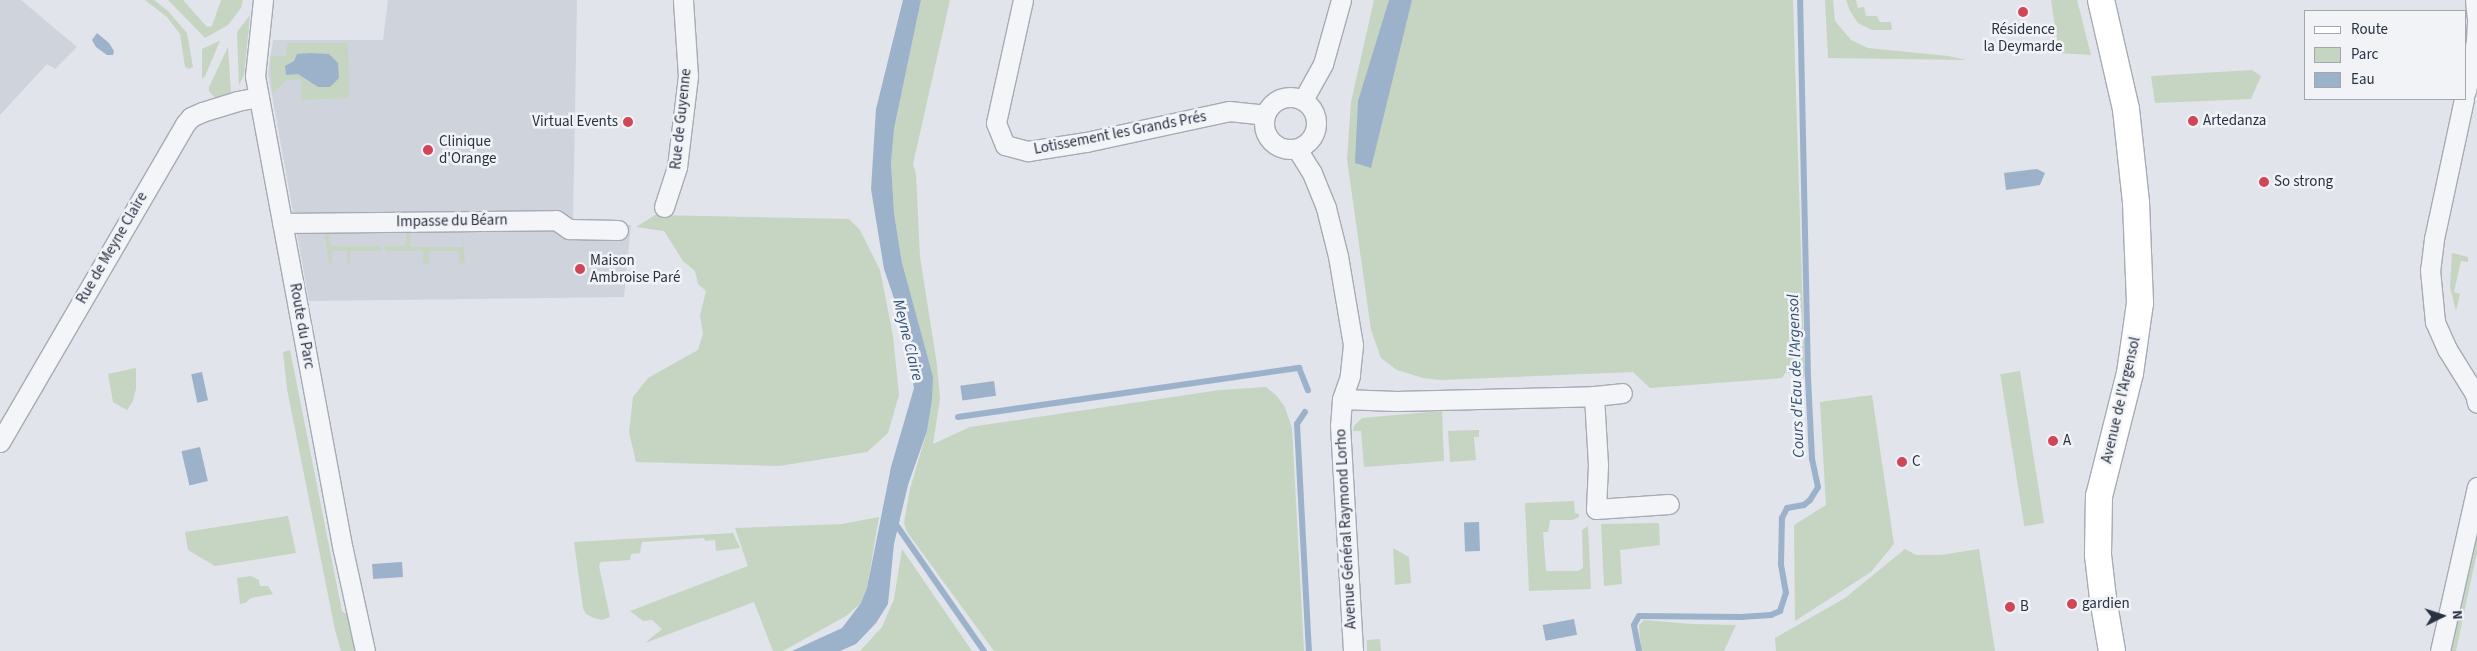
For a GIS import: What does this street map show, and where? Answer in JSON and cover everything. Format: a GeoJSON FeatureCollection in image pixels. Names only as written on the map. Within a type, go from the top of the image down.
{"type":"FeatureCollection","features":[{"type":"Feature","properties":{"kind":"street","name":"Route du Parc"},"geometry":{"type":"LineString","coordinates":[[263,0],[255,76],[343,550],[365,651]]}},
{"type":"Feature","properties":{"kind":"street","name":"Rue de Guyenne"},"geometry":{"type":"LineString","coordinates":[[664,207],[677,167],[688,76],[682,0]]}},
{"type":"Feature","properties":{"kind":"street","name":"Lotissement les Grands Prés"},"geometry":{"type":"LineString","coordinates":[[1023,0],[996,123],[1005,145],[1028,152],[1086,142],[1229,111],[1265,115]]}},
{"type":"Feature","properties":{"kind":"street"},"geometry":{"type":"LineString","coordinates":[[1303,100],[1323,64],[1341,0]]}},
{"type":"Feature","properties":{"kind":"street","name":"Avenue de l'Argensol"},"geometry":{"type":"LineString","coordinates":[[2101,0],[2126,109],[2136,204],[2140,295],[2132,364],[2099,496],[2098,556],[2112,651]]}},
{"type":"Feature","properties":{"kind":"street"},"geometry":{"type":"LineString","coordinates":[[2475,0],[2477,18]]}},
{"type":"Feature","properties":{"kind":"street"},"geometry":{"type":"LineString","coordinates":[[2467,86],[2476,41],[2477,23]]}},
{"type":"Feature","properties":{"kind":"street","name":"Rue de Meyne Claire"},"geometry":{"type":"LineString","coordinates":[[0,442],[191,117],[237,101],[259,97]]}},
{"type":"Feature","properties":{"kind":"street"},"geometry":{"type":"LineString","coordinates":[[1288,97],[1303,100],[1314,114],[1315,131],[1311,139],[1297,149],[1289,150],[1274,144],[1265,131],[1265,115],[1274,103],[1280,99],[1288,97]]}},
{"type":"Feature","properties":{"kind":"street"},"geometry":{"type":"LineString","coordinates":[[2464,100],[2434,239],[2430,270],[2435,322],[2447,349],[2475,394],[2477,403]]}},
{"type":"Feature","properties":{"kind":"street","name":"Avenue Général Raymond Lorho"},"geometry":{"type":"LineString","coordinates":[[1297,149],[1322,194],[1338,256],[1353,345],[1350,376],[1342,399],[1340,459],[1353,651]]}},
{"type":"Feature","properties":{"kind":"street","name":"Impasse du Béarn"},"geometry":{"type":"LineString","coordinates":[[282,222],[556,220],[569,229],[618,230]]}},
{"type":"Feature","properties":{"kind":"street"},"geometry":{"type":"LineString","coordinates":[[1342,399],[1396,401],[1594,396],[1622,393]]}},
{"type":"Feature","properties":{"kind":"street"},"geometry":{"type":"LineString","coordinates":[[1594,396],[1598,465],[1596,509],[1670,504]]}},
{"type":"Feature","properties":{"kind":"street"},"geometry":{"type":"LineString","coordinates":[[2440,651],[2477,487]]}},
{"type":"Feature","properties":{"kind":"shaded area"},"geometry":{"type":"Polygon","coordinates":[[[0,0],[21,0],[77,47],[55,69],[47,64],[0,115],[0,0]]]}},
{"type":"Feature","properties":{"kind":"shaded area","name":"Clinique d'Orange"},"geometry":{"type":"Polygon","coordinates":[[[388,0],[577,0],[573,224],[631,225],[624,297],[309,301],[268,73],[273,40],[383,40],[388,0]]]}},
{"type":"Feature","properties":{"kind":"green space"},"geometry":{"type":"Polygon","coordinates":[[[145,0],[154,0],[168,11],[187,33],[193,67],[189,69],[185,67],[180,34],[167,17],[145,0]]]}},
{"type":"Feature","properties":{"kind":"green space"},"geometry":{"type":"Polygon","coordinates":[[[168,0],[183,0],[207,27],[212,26],[221,0],[243,0],[241,8],[228,25],[205,38],[168,0]]]}},
{"type":"Feature","properties":{"kind":"green space"},"geometry":{"type":"Polygon","coordinates":[[[921,0],[950,0],[913,164],[916,174],[920,257],[937,365],[940,399],[933,444],[970,427],[1220,390],[1266,387],[1276,395],[1285,407],[1292,428],[1304,651],[994,651],[907,532],[904,523],[910,489],[927,431],[932,400],[902,263],[894,213],[891,163],[894,129],[921,0]]]}},
{"type":"Feature","properties":{"kind":"green space"},"geometry":{"type":"Polygon","coordinates":[[[1374,0],[1793,0],[1805,377],[1786,372],[1782,378],[1650,388],[1633,372],[1441,380],[1423,378],[1397,370],[1381,358],[1371,330],[1347,159],[1351,102],[1374,0]]]}},
{"type":"Feature","properties":{"kind":"green space"},"geometry":{"type":"Polygon","coordinates":[[[1825,0],[1833,0],[1835,21],[1851,40],[1868,48],[1948,56],[1967,60],[1828,58],[1825,0]]]}},
{"type":"Feature","properties":{"kind":"green space"},"geometry":{"type":"Polygon","coordinates":[[[1846,0],[1856,0],[1858,8],[1864,7],[1866,16],[1877,16],[1880,22],[1891,22],[1892,30],[1872,30],[1858,23],[1850,11],[1846,0]]]}},
{"type":"Feature","properties":{"kind":"green space"},"geometry":{"type":"Polygon","coordinates":[[[2051,0],[2077,0],[2091,55],[2059,53],[2051,0]]]}},
{"type":"Feature","properties":{"kind":"green space"},"geometry":{"type":"Polygon","coordinates":[[[250,15],[244,75],[239,85],[237,32],[250,15]]]}},
{"type":"Feature","properties":{"kind":"green space"},"geometry":{"type":"Polygon","coordinates":[[[219,41],[205,76],[202,79],[202,49],[219,41]]]}},
{"type":"Feature","properties":{"kind":"green space"},"geometry":{"type":"Polygon","coordinates":[[[287,43],[348,43],[349,98],[301,100],[301,79],[287,80],[272,93],[270,56],[286,56],[287,43]]]}},
{"type":"Feature","properties":{"kind":"green space"},"geometry":{"type":"Polygon","coordinates":[[[228,47],[231,93],[215,98],[209,91],[209,87],[228,47]]]}},
{"type":"Feature","properties":{"kind":"green space"},"geometry":{"type":"Polygon","coordinates":[[[2252,70],[2261,76],[2251,99],[2155,103],[2151,76],[2252,70]]]}},
{"type":"Feature","properties":{"kind":"green space"},"geometry":{"type":"Polygon","coordinates":[[[655,215],[849,219],[860,230],[880,270],[893,336],[899,395],[888,433],[867,452],[779,466],[636,462],[629,432],[633,397],[648,378],[698,350],[703,334],[700,315],[706,291],[698,284],[695,271],[683,261],[664,231],[636,227],[655,215]]]}},
{"type":"Feature","properties":{"kind":"green space"},"geometry":{"type":"Polygon","coordinates":[[[329,233],[330,246],[381,246],[381,251],[350,251],[350,264],[347,264],[347,251],[332,251],[332,264],[329,263],[325,236],[329,233]]]}},
{"type":"Feature","properties":{"kind":"green space"},"geometry":{"type":"Polygon","coordinates":[[[406,233],[410,233],[410,247],[463,247],[463,234],[465,262],[459,264],[459,251],[429,251],[429,264],[423,264],[423,251],[385,251],[385,246],[406,246],[406,233]]]}},
{"type":"Feature","properties":{"kind":"green space"},"geometry":{"type":"Polygon","coordinates":[[[2452,253],[2468,257],[2468,262],[2461,261],[2454,292],[2460,294],[2456,311],[2450,287],[2452,253]]]}},
{"type":"Feature","properties":{"kind":"green space"},"geometry":{"type":"Polygon","coordinates":[[[290,350],[342,611],[350,617],[356,651],[341,651],[335,630],[287,389],[283,352],[290,350]]]}},
{"type":"Feature","properties":{"kind":"green space"},"geometry":{"type":"Polygon","coordinates":[[[136,368],[136,389],[133,401],[127,410],[113,402],[108,374],[136,368]]]}},
{"type":"Feature","properties":{"kind":"green space"},"geometry":{"type":"Polygon","coordinates":[[[2020,371],[2044,523],[2024,526],[2000,374],[2020,371]]]}},
{"type":"Feature","properties":{"kind":"green space"},"geometry":{"type":"Polygon","coordinates":[[[1872,395],[1894,544],[1871,572],[1795,621],[1794,525],[1826,505],[1820,402],[1872,395]]]}},
{"type":"Feature","properties":{"kind":"green space"},"geometry":{"type":"Polygon","coordinates":[[[1442,411],[1444,461],[1364,467],[1361,431],[1353,431],[1354,426],[1362,418],[1442,411]]]}},
{"type":"Feature","properties":{"kind":"green space"},"geometry":{"type":"Polygon","coordinates":[[[1479,430],[1479,437],[1474,437],[1476,460],[1450,462],[1448,431],[1479,430]]]}},
{"type":"Feature","properties":{"kind":"green space"},"geometry":{"type":"Polygon","coordinates":[[[1574,501],[1575,513],[1579,514],[1579,517],[1572,520],[1550,520],[1548,532],[1543,532],[1546,571],[1578,571],[1583,568],[1582,530],[1588,526],[1591,589],[1529,591],[1525,503],[1574,501]]]}},
{"type":"Feature","properties":{"kind":"green space"},"geometry":{"type":"Polygon","coordinates":[[[288,516],[296,553],[215,566],[188,550],[185,532],[288,516]]]}},
{"type":"Feature","properties":{"kind":"green space"},"geometry":{"type":"Polygon","coordinates":[[[879,517],[867,588],[861,603],[846,616],[783,651],[773,651],[754,602],[645,643],[662,629],[652,620],[643,621],[630,611],[748,566],[735,528],[842,524],[879,517]]]}},
{"type":"Feature","properties":{"kind":"green space"},"geometry":{"type":"Polygon","coordinates":[[[1659,523],[1660,545],[1620,550],[1622,584],[1604,586],[1601,524],[1659,523]]]}},
{"type":"Feature","properties":{"kind":"green space"},"geometry":{"type":"Polygon","coordinates":[[[2477,529],[2477,552],[2456,651],[2450,651],[2477,529]]]}},
{"type":"Feature","properties":{"kind":"green space"},"geometry":{"type":"Polygon","coordinates":[[[733,533],[740,548],[716,551],[715,540],[705,541],[704,538],[642,542],[640,553],[631,554],[630,560],[601,562],[599,566],[610,617],[602,620],[586,614],[583,608],[574,542],[733,533]]]}},
{"type":"Feature","properties":{"kind":"green space"},"geometry":{"type":"Polygon","coordinates":[[[1393,548],[1409,557],[1411,583],[1395,585],[1393,548]]]}},
{"type":"Feature","properties":{"kind":"green space"},"geometry":{"type":"Polygon","coordinates":[[[902,549],[972,651],[860,651],[882,627],[894,599],[902,549]]]}},
{"type":"Feature","properties":{"kind":"green space"},"geometry":{"type":"Polygon","coordinates":[[[1905,549],[1916,555],[1941,555],[1979,549],[1995,651],[1776,651],[1775,638],[1845,598],[1905,549]]]}},
{"type":"Feature","properties":{"kind":"green space"},"geometry":{"type":"Polygon","coordinates":[[[251,576],[259,580],[260,586],[268,586],[273,594],[251,598],[245,603],[240,604],[237,578],[251,576]]]}},
{"type":"Feature","properties":{"kind":"green space"},"geometry":{"type":"Polygon","coordinates":[[[1644,620],[1736,625],[1724,651],[1641,651],[1639,625],[1644,620]]]}},
{"type":"Feature","properties":{"kind":"green space"},"geometry":{"type":"Polygon","coordinates":[[[1380,639],[1381,651],[1367,651],[1367,640],[1380,639]]]}},
{"type":"Feature","properties":{"kind":"water","name":"Meyne Claire"},"geometry":{"type":"Polygon","coordinates":[[[903,0],[921,0],[894,129],[891,163],[894,213],[902,263],[933,377],[932,400],[927,431],[908,485],[894,544],[888,604],[876,623],[856,644],[840,651],[792,651],[842,628],[861,603],[867,588],[891,467],[914,388],[902,322],[884,269],[871,189],[876,109],[903,0]]]}},
{"type":"Feature","properties":{"kind":"water"},"geometry":{"type":"Polygon","coordinates":[[[1389,0],[1412,0],[1371,168],[1355,163],[1358,101],[1389,0]]]}},
{"type":"Feature","properties":{"kind":"water"},"geometry":{"type":"Polygon","coordinates":[[[97,33],[109,43],[114,51],[113,55],[107,55],[96,47],[92,40],[97,33]]]}},
{"type":"Feature","properties":{"kind":"water"},"geometry":{"type":"Polygon","coordinates":[[[297,54],[329,54],[338,63],[339,78],[330,87],[318,87],[298,74],[286,75],[285,66],[294,61],[297,54]]]}},
{"type":"Feature","properties":{"kind":"water"},"geometry":{"type":"Polygon","coordinates":[[[2037,169],[2045,173],[2040,185],[2006,190],[2004,173],[2037,169]]]}},
{"type":"Feature","properties":{"kind":"water"},"geometry":{"type":"Polygon","coordinates":[[[202,372],[208,400],[197,403],[191,374],[202,372]]]}},
{"type":"Feature","properties":{"kind":"water"},"geometry":{"type":"Polygon","coordinates":[[[994,381],[996,396],[962,401],[960,386],[994,381]]]}},
{"type":"Feature","properties":{"kind":"water"},"geometry":{"type":"Polygon","coordinates":[[[200,447],[208,481],[189,485],[181,451],[200,447]]]}},
{"type":"Feature","properties":{"kind":"water"},"geometry":{"type":"Polygon","coordinates":[[[1479,522],[1480,551],[1465,552],[1464,523],[1479,522]]]}},
{"type":"Feature","properties":{"kind":"water"},"geometry":{"type":"Polygon","coordinates":[[[402,562],[403,577],[373,579],[372,564],[402,562]]]}},
{"type":"Feature","properties":{"kind":"water"},"geometry":{"type":"Polygon","coordinates":[[[1574,619],[1577,635],[1546,641],[1543,625],[1574,619]]]}},
{"type":"Feature","properties":{"kind":"waterway","name":"Cours d'Eau de l'Argensol"},"geometry":{"type":"LineString","coordinates":[[1639,651],[1634,625],[1639,616],[1741,617],[1771,615],[1780,611],[1786,593],[1781,564],[1782,518],[1787,508],[1804,505],[1810,500],[1818,487],[1812,459],[1808,376],[1800,0]]}},
{"type":"Feature","properties":{"kind":"waterway"},"geometry":{"type":"LineString","coordinates":[[958,417],[1299,368],[1308,390]]}},
{"type":"Feature","properties":{"kind":"waterway"},"geometry":{"type":"LineString","coordinates":[[1305,412],[1297,424],[1309,651]]}},
{"type":"Feature","properties":{"kind":"waterway"},"geometry":{"type":"LineString","coordinates":[[895,523],[984,651]]}},
{"type":"Feature","properties":{"kind":"place","name":"Résidence la Deymarde"},"geometry":{"type":"Point","coordinates":[2023,12]}},
{"type":"Feature","properties":{"kind":"place","name":"Artedanza"},"geometry":{"type":"Point","coordinates":[2193,121]}},
{"type":"Feature","properties":{"kind":"place","name":"Virtual Events"},"geometry":{"type":"Point","coordinates":[628,122]}},
{"type":"Feature","properties":{"kind":"place","name":"Clinique d'Orange"},"geometry":{"type":"Point","coordinates":[428,150]}},
{"type":"Feature","properties":{"kind":"place","name":"So strong"},"geometry":{"type":"Point","coordinates":[2264,182]}},
{"type":"Feature","properties":{"kind":"place","name":"Maison Ambroise Paré"},"geometry":{"type":"Point","coordinates":[580,269]}},
{"type":"Feature","properties":{"kind":"place","name":"A"},"geometry":{"type":"Point","coordinates":[2053,441]}},
{"type":"Feature","properties":{"kind":"place","name":"C"},"geometry":{"type":"Point","coordinates":[1902,462]}},
{"type":"Feature","properties":{"kind":"place","name":"gardien"},"geometry":{"type":"Point","coordinates":[2072,604]}},
{"type":"Feature","properties":{"kind":"place","name":"B"},"geometry":{"type":"Point","coordinates":[2010,607]}}]}
